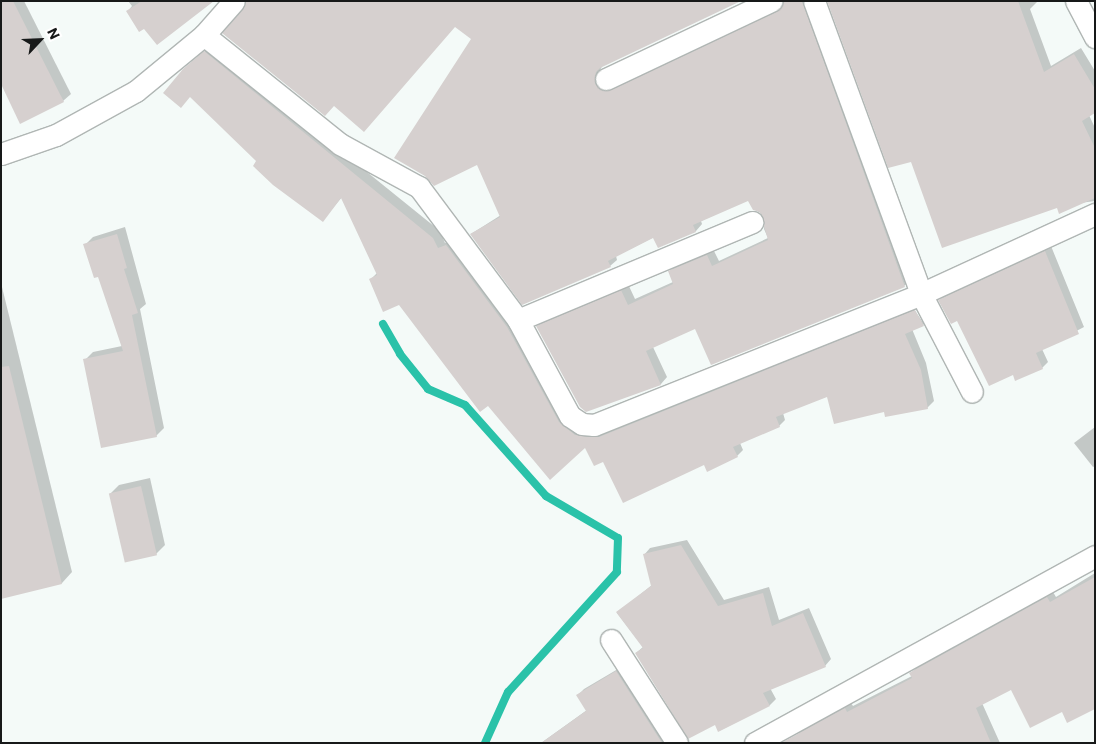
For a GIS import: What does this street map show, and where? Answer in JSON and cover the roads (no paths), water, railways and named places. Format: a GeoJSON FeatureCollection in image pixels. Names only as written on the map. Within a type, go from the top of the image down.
{"type":"FeatureCollection","features":[{"type":"Feature","properties":{"kind":"street"},"geometry":{"type":"LineString","coordinates":[[1,154],[56,135],[136,92],[204,35],[234,1]]}},
{"type":"Feature","properties":{"kind":"street"},"geometry":{"type":"LineString","coordinates":[[606,79],[771,1]]}},
{"type":"Feature","properties":{"kind":"street"},"geometry":{"type":"LineString","coordinates":[[814,1],[921,294],[972,392]]}},
{"type":"Feature","properties":{"kind":"street"},"geometry":{"type":"LineString","coordinates":[[1076,1],[1095,37]]}},
{"type":"Feature","properties":{"kind":"street"},"geometry":{"type":"LineString","coordinates":[[204,35],[340,144],[419,187],[518,320],[570,416],[582,424],[594,425],[921,294],[1095,214]]}},
{"type":"Feature","properties":{"kind":"street"},"geometry":{"type":"LineString","coordinates":[[518,320],[752,222]]}},
{"type":"Feature","properties":{"kind":"street"},"geometry":{"type":"LineString","coordinates":[[755,743],[1095,556]]}},
{"type":"Feature","properties":{"kind":"street"},"geometry":{"type":"LineString","coordinates":[[611,640],[677,743]]}},
{"type":"Feature","properties":{"kind":"waterway"},"geometry":{"type":"LineString","coordinates":[[383,324],[400,354],[428,389],[465,405],[546,496],[618,538],[617,572],[508,692],[485,743]]}}]}
